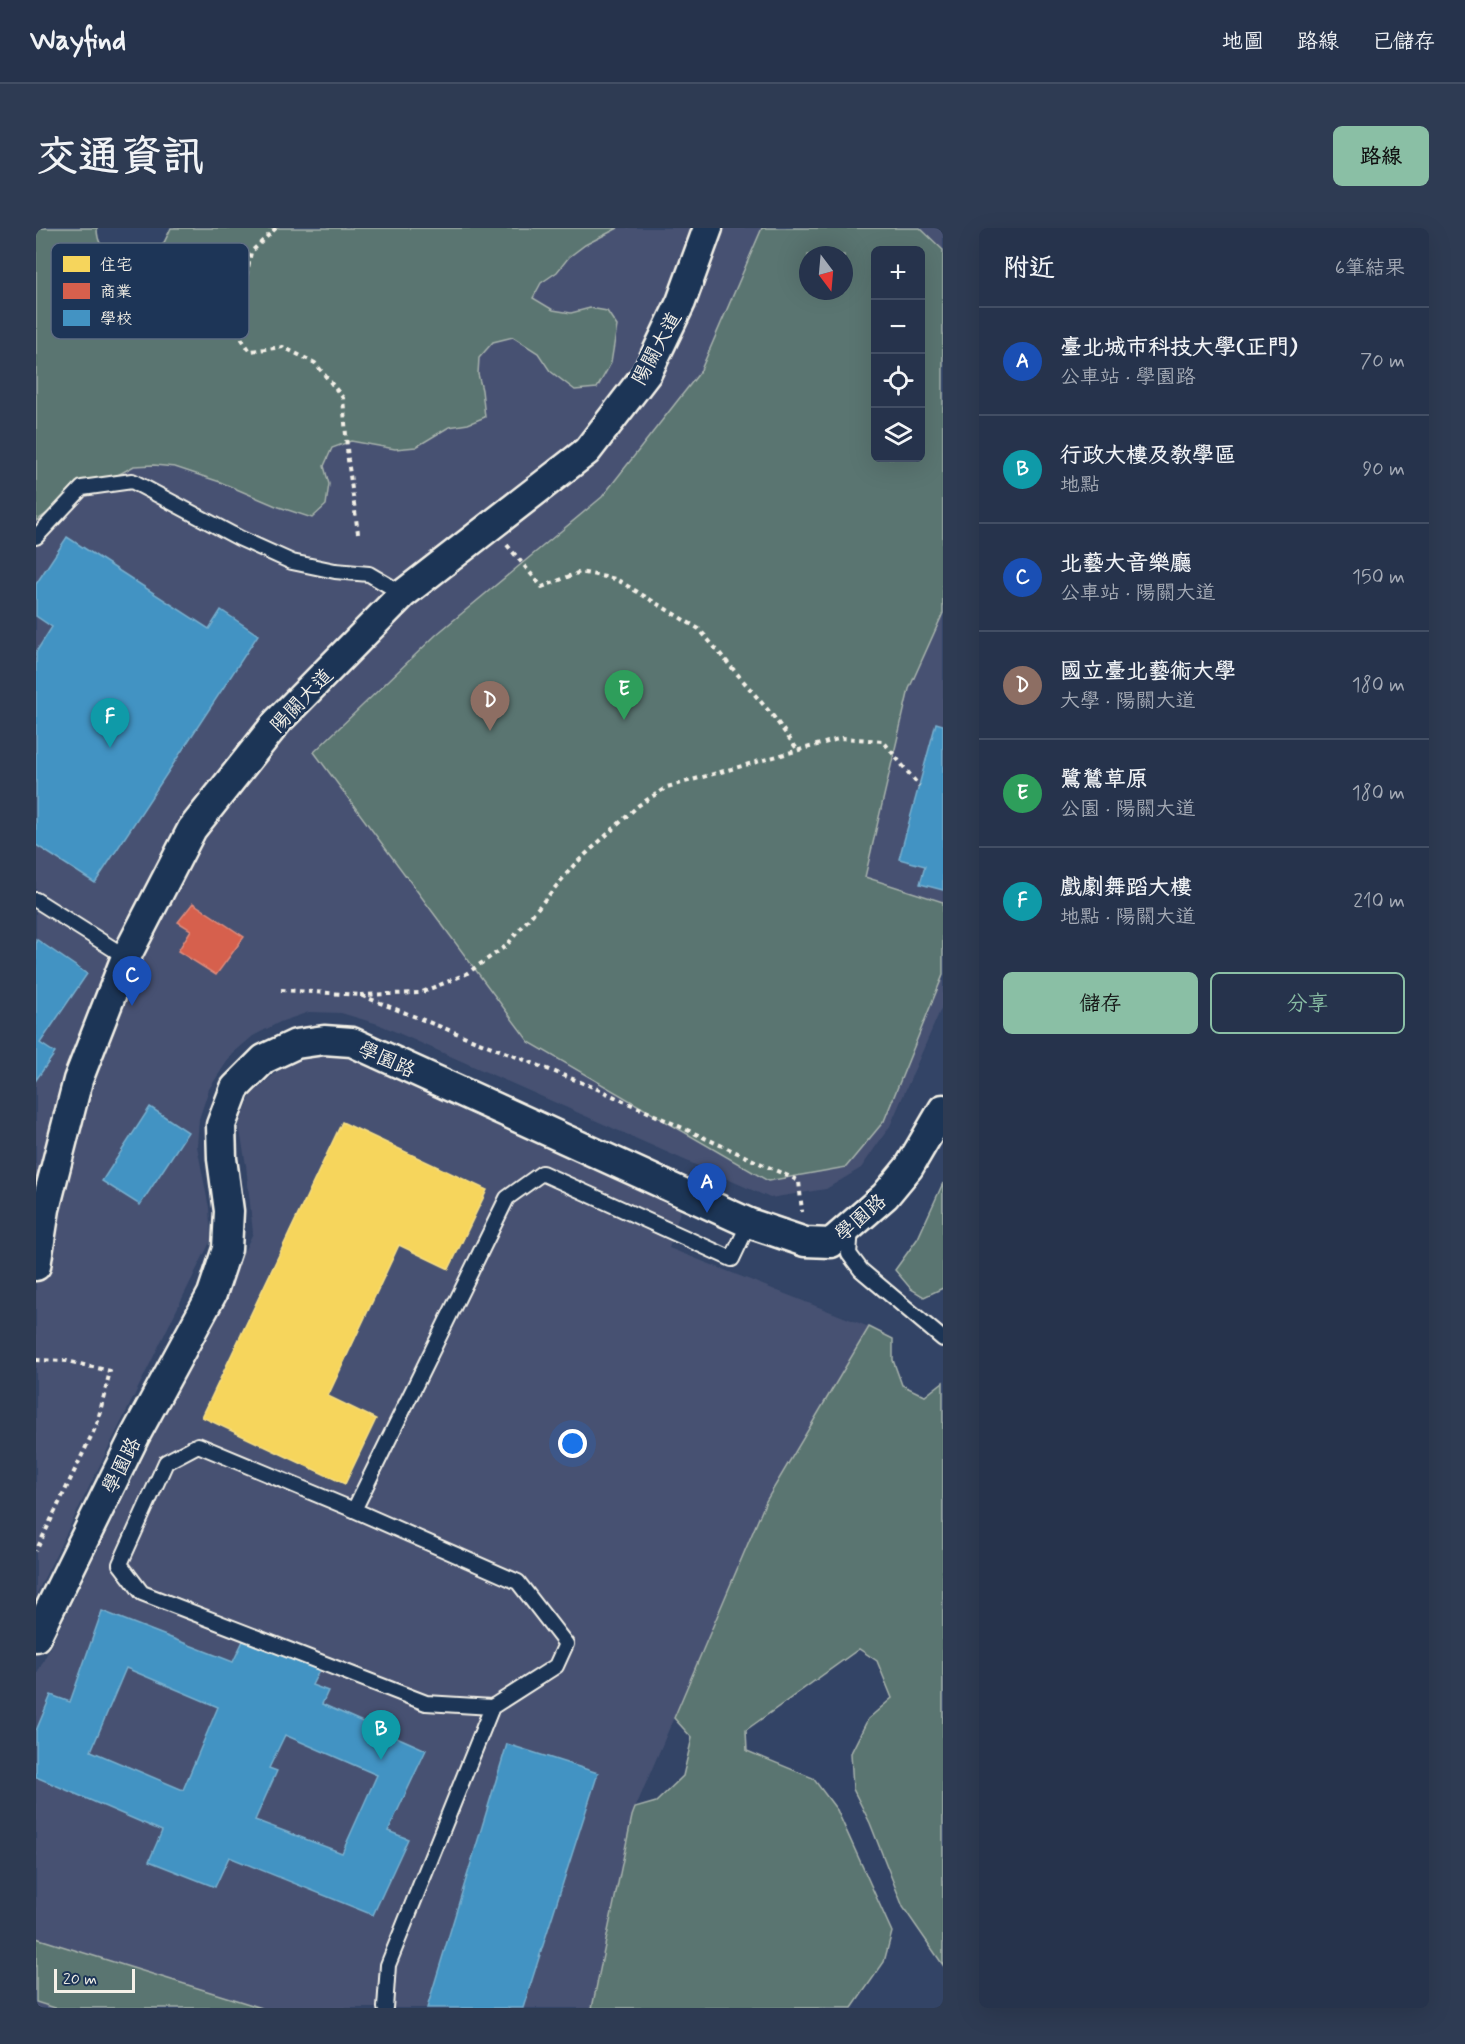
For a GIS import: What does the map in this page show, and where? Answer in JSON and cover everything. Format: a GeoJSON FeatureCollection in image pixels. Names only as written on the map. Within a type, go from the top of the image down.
{"type":"FeatureCollection","features":[{"type":"Feature","properties":{"kind":"street","name":"陽關大道"},"geometry":{"type":"LineString","coordinates":[[36,1266],[45,1209],[78,1080],[126,957],[192,829],[278,721],[403,594],[586,451],[647,373],[681,302],[708,228]]}},
{"type":"Feature","properties":{"kind":"street","name":"學園路"},"geometry":{"type":"LineString","coordinates":[[36,1637],[135,1436],[212,1294],[227,1249],[229,1210],[222,1159],[221,1125],[235,1088],[264,1059],[296,1044],[324,1040],[352,1042],[749,1223],[805,1242],[831,1243],[885,1196],[909,1167],[943,1109]]}},
{"type":"Feature","properties":{"kind":"lane"},"geometry":{"type":"LineString","coordinates":[[36,537],[82,488],[132,481],[239,538],[292,562],[335,571],[369,574],[403,594]]}},
{"type":"Feature","properties":{"kind":"lane"},"geometry":{"type":"LineString","coordinates":[[36,900],[126,957]]}},
{"type":"Feature","properties":{"kind":"lane"},"geometry":{"type":"LineString","coordinates":[[354,1510],[507,1198],[543,1173],[732,1259],[749,1223]]}},
{"type":"Feature","properties":{"kind":"lane"},"geometry":{"type":"LineString","coordinates":[[851,1226],[849,1254],[861,1270],[943,1339]]}},
{"type":"Feature","properties":{"kind":"lane"},"geometry":{"type":"LineString","coordinates":[[385,2008],[388,1965],[492,1707],[556,1665],[566,1644],[518,1582],[198,1445],[166,1462],[120,1564],[142,1593],[426,1703],[492,1707]]}},
{"type":"Feature","properties":{"kind":"path"},"geometry":{"type":"LineString","coordinates":[[249,263],[251,252],[276,228]]}},
{"type":"Feature","properties":{"kind":"path"},"geometry":{"type":"LineString","coordinates":[[242,339],[250,351],[283,346],[315,363],[343,398],[348,460],[358,533]]}},
{"type":"Feature","properties":{"kind":"path"},"geometry":{"type":"LineString","coordinates":[[491,526],[542,587],[580,572],[616,579],[699,628],[773,716],[797,749]]}},
{"type":"Feature","properties":{"kind":"path"},"geometry":{"type":"LineString","coordinates":[[281,990],[360,995],[420,993],[466,974],[506,946],[574,865],[639,805],[667,787],[842,738],[883,741],[919,786]]}},
{"type":"Feature","properties":{"kind":"path"},"geometry":{"type":"LineString","coordinates":[[360,995],[593,1087],[789,1176],[799,1181],[802,1213]]}},
{"type":"Feature","properties":{"kind":"path"},"geometry":{"type":"LineString","coordinates":[[36,1360],[67,1361],[110,1371],[96,1424],[36,1551]]}},
{"type":"Feature","properties":{"kind":"shaded area"},"geometry":{"type":"Polygon","coordinates":[[[296,228],[943,228],[943,1004],[890,1126],[861,1168],[826,1189],[770,1198],[378,1024],[341,1013],[309,1012],[280,1022],[253,1036],[232,1054],[209,1089],[199,1119],[197,1146],[209,1208],[211,1240],[36,1595],[36,454],[168,339],[249,339],[249,269],[296,228]]]}},
{"type":"Feature","properties":{"kind":"shaded area"},"geometry":{"type":"Polygon","coordinates":[[[343,1053],[472,1115],[681,1208],[669,1248],[869,1327],[766,1501],[632,1816],[592,2008],[36,2008],[36,1676],[253,1233],[239,1125],[252,1093],[298,1055],[343,1053]]]}},
{"type":"Feature","properties":{"kind":"green space"},"geometry":{"type":"Polygon","coordinates":[[[36,228],[97,228],[100,243],[51,243],[51,339],[249,339],[249,243],[164,243],[171,228],[618,228],[585,245],[569,257],[557,272],[541,283],[533,298],[553,310],[571,313],[590,308],[607,311],[617,326],[611,363],[597,388],[575,390],[550,371],[538,353],[513,337],[493,342],[479,358],[478,374],[485,417],[468,424],[449,427],[416,447],[395,449],[351,441],[332,448],[324,466],[329,484],[326,505],[312,518],[276,506],[220,482],[175,467],[154,465],[134,466],[74,494],[36,521],[36,228]]]}},
{"type":"Feature","properties":{"kind":"green space"},"geometry":{"type":"Polygon","coordinates":[[[762,228],[920,228],[943,250],[943,613],[909,689],[865,877],[943,902],[943,975],[884,1121],[846,1167],[768,1181],[529,1042],[314,752],[437,634],[602,497],[700,372],[762,228]]]}},
{"type":"Feature","properties":{"kind":"green space"},"geometry":{"type":"Polygon","coordinates":[[[943,1183],[943,1288],[924,1297],[911,1289],[895,1270],[918,1238],[943,1183]]]}},
{"type":"Feature","properties":{"kind":"green space"},"geometry":{"type":"Polygon","coordinates":[[[869,1327],[893,1339],[893,1360],[902,1385],[925,1396],[943,1382],[943,1965],[903,1907],[870,1823],[853,1789],[851,1753],[868,1719],[892,1698],[877,1661],[859,1649],[746,1730],[747,1751],[813,1778],[837,1810],[892,1932],[884,1962],[852,2008],[592,2008],[635,1808],[656,1802],[683,1776],[692,1738],[674,1718],[766,1501],[869,1327]]]}},
{"type":"Feature","properties":{"kind":"green space"},"geometry":{"type":"Polygon","coordinates":[[[36,1938],[262,2008],[55,2008],[36,2002],[36,1938]]]}},
{"type":"Feature","properties":{"kind":"building: 住宅"},"geometry":{"type":"Polygon","coordinates":[[[342,1122],[487,1190],[449,1269],[399,1245],[328,1396],[376,1419],[345,1484],[202,1417],[342,1122]]]}},
{"type":"Feature","properties":{"kind":"building: 商業"},"geometry":{"type":"Polygon","coordinates":[[[193,903],[244,937],[216,975],[178,951],[191,930],[178,922],[193,903]]]}},
{"type":"Feature","properties":{"kind":"building: 學校"},"geometry":{"type":"Polygon","coordinates":[[[67,537],[209,629],[221,610],[258,635],[95,883],[36,845],[36,652],[52,627],[36,616],[36,584],[67,537]]]}},
{"type":"Feature","properties":{"kind":"building: 學校"},"geometry":{"type":"Polygon","coordinates":[[[936,723],[943,725],[943,890],[920,884],[925,866],[899,859],[936,723]]]}},
{"type":"Feature","properties":{"kind":"building: 學校"},"geometry":{"type":"Polygon","coordinates":[[[36,939],[87,974],[40,1043],[55,1053],[36,1080],[36,939]]]}},
{"type":"Feature","properties":{"kind":"building: 學校"},"geometry":{"type":"Polygon","coordinates":[[[150,1107],[188,1132],[140,1205],[102,1181],[150,1107]]]}},
{"type":"Feature","properties":{"kind":"building: 學校"},"geometry":{"type":"Polygon","coordinates":[[[102,1611],[233,1662],[243,1641],[322,1665],[312,1685],[328,1691],[322,1704],[426,1750],[388,1831],[408,1839],[373,1915],[229,1857],[215,1887],[149,1861],[162,1831],[36,1777],[36,1731],[51,1695],[70,1702],[102,1611]],[[126,1668],[91,1751],[183,1790],[218,1707],[126,1668]],[[285,1735],[269,1768],[277,1771],[255,1820],[342,1853],[377,1775],[285,1735]]]}},
{"type":"Feature","properties":{"kind":"building: 學校"},"geometry":{"type":"Polygon","coordinates":[[[507,1744],[598,1773],[523,2008],[427,2008],[507,1744]]]}},
{"type":"Feature","properties":{"kind":"place","name":"鷺鷥草原"},"geometry":{"type":"Point","coordinates":[624,720]}},
{"type":"Feature","properties":{"kind":"place","name":"國立臺北藝術大學"},"geometry":{"type":"Point","coordinates":[490,731]}},
{"type":"Feature","properties":{"kind":"place","name":"戲劇舞蹈大樓"},"geometry":{"type":"Point","coordinates":[110,748]}},
{"type":"Feature","properties":{"kind":"place","name":"北藝大音樂廳"},"geometry":{"type":"Point","coordinates":[132,1006]}},
{"type":"Feature","properties":{"kind":"place","name":"臺北城市科技大學(正門)"},"geometry":{"type":"Point","coordinates":[707,1213]}},
{"type":"Feature","properties":{"kind":"place","name":"行政大樓及教學區"},"geometry":{"type":"Point","coordinates":[381,1760]}}]}
